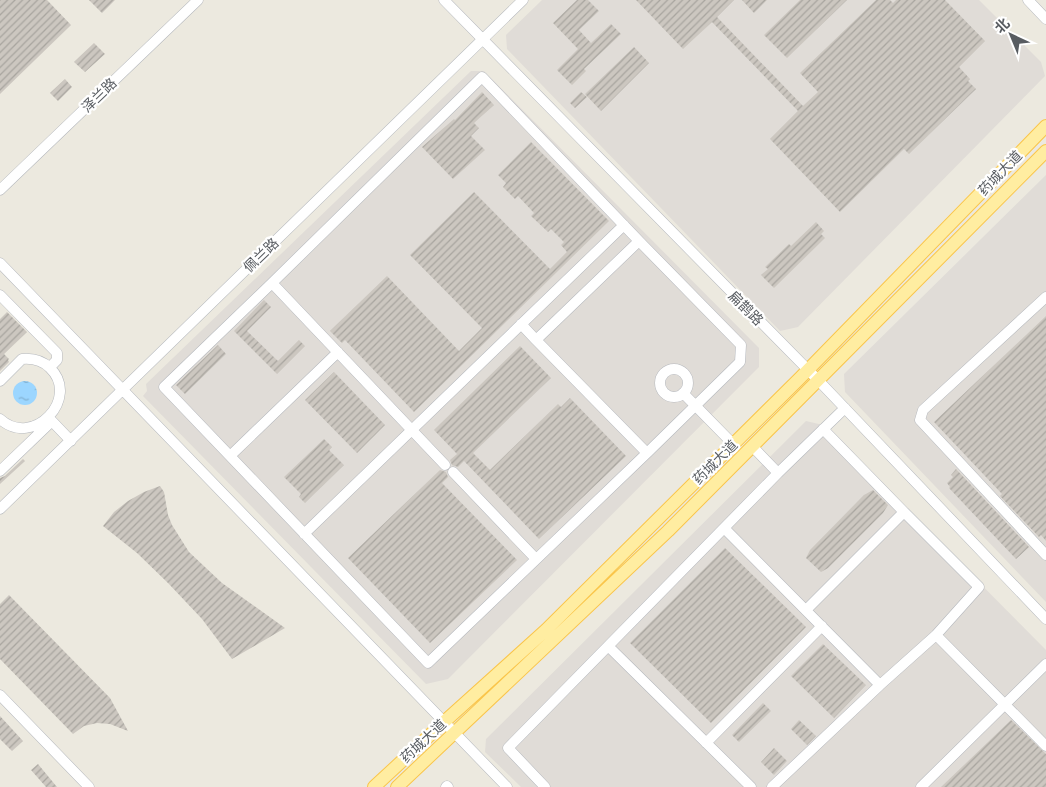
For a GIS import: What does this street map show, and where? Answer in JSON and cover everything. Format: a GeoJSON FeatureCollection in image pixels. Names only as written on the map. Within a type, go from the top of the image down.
{"type":"FeatureCollection","features":[{"type":"Feature","properties":{"kind":"main road","name":"药城大道"},"geometry":{"type":"LineString","coordinates":[[374,787],[546,630],[807,370],[1046,126]]}},
{"type":"Feature","properties":{"kind":"main road","name":"药城大道"},"geometry":{"type":"LineString","coordinates":[[397,787],[668,531],[1046,151]]}},
{"type":"Feature","properties":{"kind":"street","name":"泽兰路"},"geometry":{"type":"LineString","coordinates":[[0,190],[198,0]]}},
{"type":"Feature","properties":{"kind":"street","name":"扁鹊路"},"geometry":{"type":"LineString","coordinates":[[444,0],[818,380],[1046,619]]}},
{"type":"Feature","properties":{"kind":"street","name":"佩兰路"},"geometry":{"type":"LineString","coordinates":[[0,509],[523,0]]}},
{"type":"Feature","properties":{"kind":"street"},"geometry":{"type":"LineString","coordinates":[[1028,0],[1046,19]]}},
{"type":"Feature","properties":{"kind":"street"},"geometry":{"type":"LineString","coordinates":[[482,77],[624,225],[741,346],[740,362],[428,663],[164,386],[482,77]]}},
{"type":"Feature","properties":{"kind":"street"},"geometry":{"type":"LineString","coordinates":[[304,534],[624,225]]}},
{"type":"Feature","properties":{"kind":"street"},"geometry":{"type":"LineString","coordinates":[[536,340],[639,240]]}},
{"type":"Feature","properties":{"kind":"street"},"geometry":{"type":"LineString","coordinates":[[0,263],[507,787]]}},
{"type":"Feature","properties":{"kind":"street"},"geometry":{"type":"LineString","coordinates":[[272,283],[536,559]]}},
{"type":"Feature","properties":{"kind":"street"},"geometry":{"type":"LineString","coordinates":[[0,295],[57,353],[57,360],[50,368]]}},
{"type":"Feature","properties":{"kind":"street"},"geometry":{"type":"LineString","coordinates":[[1046,297],[923,410],[920,420],[1046,555]]}},
{"type":"Feature","properties":{"kind":"street"},"geometry":{"type":"LineString","coordinates":[[521,324],[647,453]]}},
{"type":"Feature","properties":{"kind":"street"},"geometry":{"type":"LineString","coordinates":[[230,456],[338,352]]}},
{"type":"Feature","properties":{"kind":"street"},"geometry":{"type":"LineString","coordinates":[[0,380],[22,359],[34,359],[50,368],[59,383],[60,396],[50,419],[2,465]]}},
{"type":"Feature","properties":{"kind":"street"},"geometry":{"type":"LineString","coordinates":[[683,392],[733,444]]}},
{"type":"Feature","properties":{"kind":"street"},"geometry":{"type":"LineString","coordinates":[[546,787],[508,748],[778,473],[845,408]]}},
{"type":"Feature","properties":{"kind":"street"},"geometry":{"type":"LineString","coordinates":[[0,419],[13,428],[26,429],[50,419]]}},
{"type":"Feature","properties":{"kind":"street"},"geometry":{"type":"LineString","coordinates":[[50,419],[71,441]]}},
{"type":"Feature","properties":{"kind":"street"},"geometry":{"type":"LineString","coordinates":[[772,787],[936,635],[978,587],[823,429]]}},
{"type":"Feature","properties":{"kind":"street"},"geometry":{"type":"LineString","coordinates":[[752,446],[778,473]]}},
{"type":"Feature","properties":{"kind":"street"},"geometry":{"type":"LineString","coordinates":[[806,610],[904,512]]}},
{"type":"Feature","properties":{"kind":"street"},"geometry":{"type":"LineString","coordinates":[[724,528],[880,685]]}},
{"type":"Feature","properties":{"kind":"street"},"geometry":{"type":"LineString","coordinates":[[706,743],[822,626]]}},
{"type":"Feature","properties":{"kind":"street"},"geometry":{"type":"LineString","coordinates":[[936,635],[1046,746]]}},
{"type":"Feature","properties":{"kind":"street"},"geometry":{"type":"LineString","coordinates":[[608,646],[751,787]]}},
{"type":"Feature","properties":{"kind":"street"},"geometry":{"type":"LineString","coordinates":[[921,787],[1046,664]]}},
{"type":"Feature","properties":{"kind":"street"},"geometry":{"type":"LineString","coordinates":[[0,695],[89,787]]}},
{"type":"Feature","properties":{"kind":"shaded area"},"geometry":{"type":"Polygon","coordinates":[[[542,0],[979,0],[1041,62],[1045,76],[798,327],[780,331],[507,49],[506,35],[542,0]]]}},
{"type":"Feature","properties":{"kind":"shaded area"},"geometry":{"type":"Polygon","coordinates":[[[471,71],[484,71],[759,348],[759,367],[448,679],[426,684],[143,396],[147,391],[146,384],[471,71]]]}},
{"type":"Feature","properties":{"kind":"shaded area"},"geometry":{"type":"Polygon","coordinates":[[[1046,175],[1046,602],[845,392],[844,374],[1046,175]]]}},
{"type":"Feature","properties":{"kind":"shaded area"},"geometry":{"type":"Polygon","coordinates":[[[806,421],[823,425],[1046,650],[1046,787],[521,787],[485,752],[486,739],[806,421]]]}},
{"type":"Feature","properties":{"kind":"water"},"geometry":{"type":"Polygon","coordinates":[[[25,381],[34,384],[37,393],[34,402],[25,405],[16,402],[13,393],[16,384],[25,381]]]}},
{"type":"Feature","properties":{"kind":"building"},"geometry":{"type":"Polygon","coordinates":[[[0,0],[47,0],[71,25],[0,94],[0,0]]]}},
{"type":"Feature","properties":{"kind":"building"},"geometry":{"type":"Polygon","coordinates":[[[89,0],[115,0],[102,13],[89,0]]]}},
{"type":"Feature","properties":{"kind":"building"},"geometry":{"type":"Polygon","coordinates":[[[577,0],[588,0],[599,11],[579,30],[591,43],[611,24],[621,34],[584,69],[586,71],[572,85],[557,70],[578,49],[553,23],[577,0]]]}},
{"type":"Feature","properties":{"kind":"building"},"geometry":{"type":"Polygon","coordinates":[[[636,0],[734,0],[717,17],[803,106],[818,92],[800,73],[876,0],[890,0],[893,3],[896,0],[945,0],[985,41],[959,67],[976,89],[909,154],[904,149],[840,212],[770,139],[798,111],[712,22],[683,49],[636,0]]]}},
{"type":"Feature","properties":{"kind":"building"},"geometry":{"type":"Polygon","coordinates":[[[742,0],[767,0],[754,13],[742,0]]]}},
{"type":"Feature","properties":{"kind":"building"},"geometry":{"type":"Polygon","coordinates":[[[800,0],[847,0],[787,58],[764,35],[800,0]]]}},
{"type":"Feature","properties":{"kind":"building"},"geometry":{"type":"Polygon","coordinates":[[[94,43],[105,54],[85,72],[74,62],[94,43]]]}},
{"type":"Feature","properties":{"kind":"building"},"geometry":{"type":"Polygon","coordinates":[[[634,47],[649,63],[601,111],[585,94],[634,47]]]}},
{"type":"Feature","properties":{"kind":"building"},"geometry":{"type":"Polygon","coordinates":[[[65,79],[72,87],[58,101],[50,93],[65,79]]]}},
{"type":"Feature","properties":{"kind":"building"},"geometry":{"type":"Polygon","coordinates":[[[482,92],[494,105],[474,123],[479,128],[471,136],[485,150],[453,179],[422,147],[455,120],[482,92]]]}},
{"type":"Feature","properties":{"kind":"building"},"geometry":{"type":"Polygon","coordinates":[[[581,92],[587,97],[575,108],[570,103],[581,92]]]}},
{"type":"Feature","properties":{"kind":"building"},"geometry":{"type":"Polygon","coordinates":[[[531,142],[609,221],[414,412],[345,340],[342,343],[330,331],[387,276],[459,351],[482,328],[410,255],[474,192],[550,269],[567,252],[561,245],[564,242],[551,229],[548,232],[531,216],[534,213],[518,196],[515,199],[503,187],[506,183],[498,175],[531,142]]]}},
{"type":"Feature","properties":{"kind":"building"},"geometry":{"type":"Polygon","coordinates":[[[816,222],[824,231],[821,234],[825,238],[774,288],[761,275],[768,269],[765,267],[816,222]]]}},
{"type":"Feature","properties":{"kind":"building"},"geometry":{"type":"Polygon","coordinates":[[[264,300],[271,307],[247,331],[278,361],[299,340],[305,346],[277,374],[234,331],[264,300]]]}},
{"type":"Feature","properties":{"kind":"building"},"geometry":{"type":"Polygon","coordinates":[[[7,312],[27,332],[4,354],[9,359],[9,362],[0,371],[0,319],[7,312]]]}},
{"type":"Feature","properties":{"kind":"building"},"geometry":{"type":"Polygon","coordinates":[[[1046,316],[1046,541],[1041,535],[1039,537],[1000,496],[1002,494],[934,422],[1046,316]]]}},
{"type":"Feature","properties":{"kind":"building"},"geometry":{"type":"Polygon","coordinates":[[[218,345],[226,354],[185,394],[176,385],[218,345]]]}},
{"type":"Feature","properties":{"kind":"building"},"geometry":{"type":"Polygon","coordinates":[[[520,346],[551,378],[473,453],[490,470],[558,404],[561,407],[570,398],[626,456],[539,539],[464,461],[458,467],[452,465],[450,460],[457,454],[434,430],[520,346]]]}},
{"type":"Feature","properties":{"kind":"building"},"geometry":{"type":"Polygon","coordinates":[[[334,372],[385,425],[357,453],[305,400],[334,372]]]}},
{"type":"Feature","properties":{"kind":"building"},"geometry":{"type":"Polygon","coordinates":[[[324,439],[332,447],[329,450],[344,465],[305,503],[299,497],[301,494],[284,477],[324,439]]]}},
{"type":"Feature","properties":{"kind":"building"},"geometry":{"type":"Polygon","coordinates":[[[23,459],[25,461],[0,484],[0,478],[5,476],[23,459]]]}},
{"type":"Feature","properties":{"kind":"building"},"geometry":{"type":"Polygon","coordinates":[[[956,469],[1029,547],[1016,559],[949,488],[947,483],[953,477],[951,475],[956,469]]]}},
{"type":"Feature","properties":{"kind":"building"},"geometry":{"type":"Polygon","coordinates":[[[440,470],[446,472],[448,477],[442,483],[517,560],[430,643],[348,558],[440,470]]]}},
{"type":"Feature","properties":{"kind":"building"},"geometry":{"type":"Polygon","coordinates":[[[160,486],[164,492],[168,515],[172,525],[189,552],[222,583],[285,628],[232,659],[202,619],[168,583],[137,553],[103,526],[114,512],[128,501],[160,486]]]}},
{"type":"Feature","properties":{"kind":"building"},"geometry":{"type":"Polygon","coordinates":[[[873,490],[888,505],[883,513],[828,568],[821,572],[806,558],[810,550],[864,495],[873,490]]]}},
{"type":"Feature","properties":{"kind":"building"},"geometry":{"type":"Polygon","coordinates":[[[725,548],[806,627],[711,723],[630,643],[725,548]]]}},
{"type":"Feature","properties":{"kind":"building"},"geometry":{"type":"Polygon","coordinates":[[[9,595],[110,698],[128,731],[110,724],[97,723],[84,726],[73,734],[0,659],[0,604],[9,595]]]}},
{"type":"Feature","properties":{"kind":"building"},"geometry":{"type":"Polygon","coordinates":[[[823,644],[866,685],[834,718],[791,676],[823,644]]]}},
{"type":"Feature","properties":{"kind":"building"},"geometry":{"type":"Polygon","coordinates":[[[763,703],[771,711],[739,742],[732,735],[763,703]]]}},
{"type":"Feature","properties":{"kind":"building"},"geometry":{"type":"Polygon","coordinates":[[[0,716],[23,741],[12,751],[0,739],[0,716]]]}},
{"type":"Feature","properties":{"kind":"building"},"geometry":{"type":"Polygon","coordinates":[[[799,720],[816,736],[807,745],[791,729],[799,720]]]}},
{"type":"Feature","properties":{"kind":"building"},"geometry":{"type":"Polygon","coordinates":[[[1011,720],[1046,754],[1046,787],[941,787],[1011,720]]]}},
{"type":"Feature","properties":{"kind":"building"},"geometry":{"type":"Polygon","coordinates":[[[774,748],[787,761],[774,775],[761,762],[774,748]]]}},
{"type":"Feature","properties":{"kind":"building"},"geometry":{"type":"Polygon","coordinates":[[[38,764],[57,787],[46,787],[31,770],[38,764]]]}}]}
